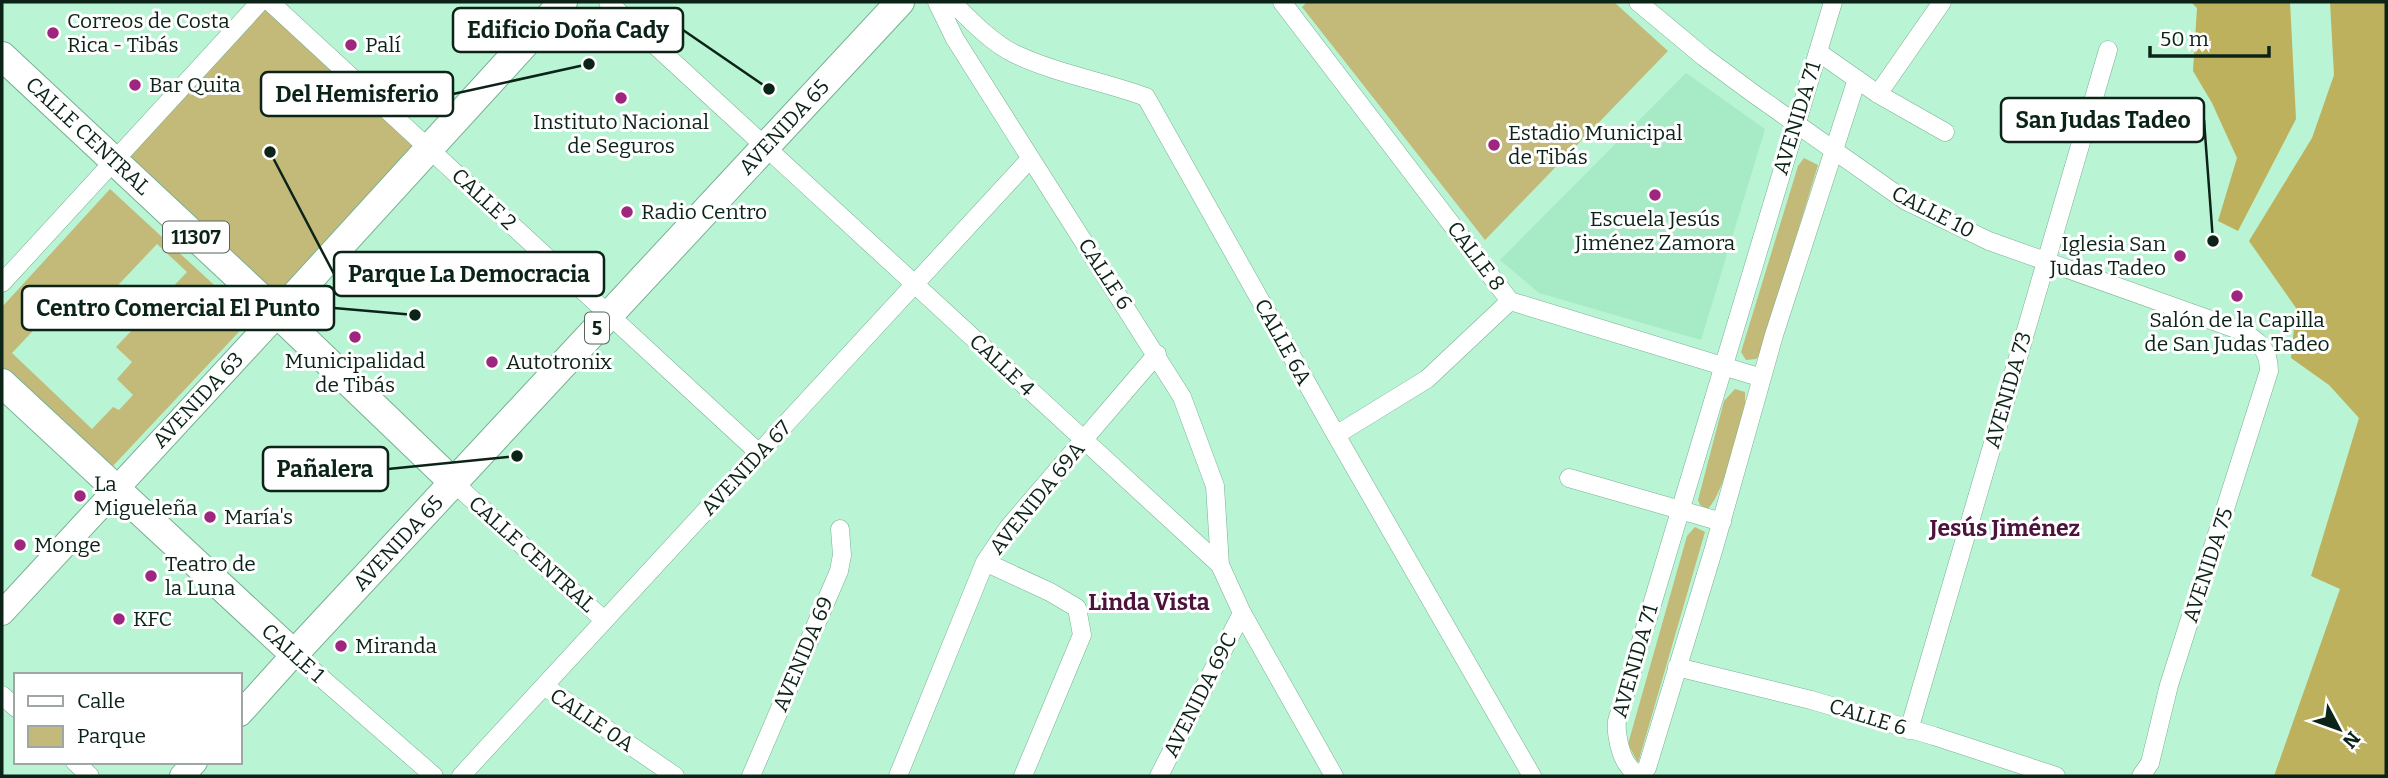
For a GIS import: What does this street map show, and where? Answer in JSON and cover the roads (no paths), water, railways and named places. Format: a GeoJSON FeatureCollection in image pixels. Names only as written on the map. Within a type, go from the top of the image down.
{"type":"FeatureCollection","features":[{"type":"Feature","properties":{"kind":"main road","name":"AVENIDA 63"},"geometry":{"type":"LineString","coordinates":[[2,613],[563,2]]}},
{"type":"Feature","properties":{"kind":"main road","name":"AVENIDA 65"},"geometry":{"type":"LineString","coordinates":[[242,712],[900,2]]}},
{"type":"Feature","properties":{"kind":"main road","name":"CALLE CENTRAL"},"geometry":{"type":"LineString","coordinates":[[2,55],[454,483]]}},
{"type":"Feature","properties":{"kind":"main road","name":"CALLE 1"},"geometry":{"type":"LineString","coordinates":[[2,383],[294,654]]}},
{"type":"Feature","properties":{"kind":"street"},"geometry":{"type":"LineString","coordinates":[[2,283],[260,2]]}},
{"type":"Feature","properties":{"kind":"street","name":"CALLE 2"},"geometry":{"type":"LineString","coordinates":[[270,2],[608,317],[760,454]]}},
{"type":"Feature","properties":{"kind":"street","name":"CALLE 4"},"geometry":{"type":"LineString","coordinates":[[608,2],[1220,565],[1242,613],[1334,776]]}},
{"type":"Feature","properties":{"kind":"street","name":"CALLE 6"},"geometry":{"type":"LineString","coordinates":[[937,2],[1030,159],[1182,397],[1214,486],[1220,565]]}},
{"type":"Feature","properties":{"kind":"street","name":"CALLE 6A"},"geometry":{"type":"LineString","coordinates":[[952,2],[972,22],[1013,53],[1096,83],[1146,97],[1531,776]]}},
{"type":"Feature","properties":{"kind":"street","name":"AVENIDA 71"},"geometry":{"type":"LineString","coordinates":[[1833,2],[1617,721],[1615,732],[1618,743],[1631,771],[1636,774],[1642,774],[1647,768],[1762,378],[1857,79]]}},
{"type":"Feature","properties":{"kind":"street"},"geometry":{"type":"LineString","coordinates":[[1878,94],[1942,2]]}},
{"type":"Feature","properties":{"kind":"street","name":"CALLE 8"},"geometry":{"type":"LineString","coordinates":[[1289,4],[1510,301],[1762,378]]}},
{"type":"Feature","properties":{"kind":"street","name":"CALLE 10"},"geometry":{"type":"LineString","coordinates":[[1646,4],[1704,57],[1884,187],[1936,217],[1989,240],[2239,330],[2253,337],[2266,352]]}},
{"type":"Feature","properties":{"kind":"street"},"geometry":{"type":"LineString","coordinates":[[956,38],[972,22]]}},
{"type":"Feature","properties":{"kind":"street","name":"AVENIDA 73"},"geometry":{"type":"LineString","coordinates":[[1909,730],[2108,50]]}},
{"type":"Feature","properties":{"kind":"street"},"geometry":{"type":"LineString","coordinates":[[1818,52],[1878,94],[1945,132]]}},
{"type":"Feature","properties":{"kind":"street","name":"AVENIDA 67"},"geometry":{"type":"LineString","coordinates":[[461,776],[1030,159]]}},
{"type":"Feature","properties":{"kind":"street"},"geometry":{"type":"LineString","coordinates":[[1336,435],[1427,379],[1510,301]]}},
{"type":"Feature","properties":{"kind":"street","name":"AVENIDA 75"},"geometry":{"type":"LineString","coordinates":[[2141,776],[2150,762],[2169,685],[2269,371],[2266,352]]}},
{"type":"Feature","properties":{"kind":"street","name":"AVENIDA 69A"},"geometry":{"type":"LineString","coordinates":[[898,776],[985,562],[1008,528],[1157,354]]}},
{"type":"Feature","properties":{"kind":"street"},"geometry":{"type":"LineString","coordinates":[[1569,478],[1721,522]]}},
{"type":"Feature","properties":{"kind":"street","name":"CALLE CENTRAL"},"geometry":{"type":"LineString","coordinates":[[454,483],[604,620]]}},
{"type":"Feature","properties":{"kind":"street","name":"AVENIDA 69"},"geometry":{"type":"LineString","coordinates":[[751,776],[839,570],[842,555],[840,529]]}},
{"type":"Feature","properties":{"kind":"street"},"geometry":{"type":"LineString","coordinates":[[985,562],[1050,592],[1077,608],[1082,635],[1023,776]]}},
{"type":"Feature","properties":{"kind":"street","name":"AVENIDA 69C"},"geometry":{"type":"LineString","coordinates":[[1159,776],[1242,613]]}},
{"type":"Feature","properties":{"kind":"street","name":"CALLE 1"},"geometry":{"type":"LineString","coordinates":[[294,654],[434,776]]}},
{"type":"Feature","properties":{"kind":"street","name":"CALLE 6"},"geometry":{"type":"LineString","coordinates":[[1677,667],[1811,700],[2056,776]]}},
{"type":"Feature","properties":{"kind":"street","name":"CALLE 0A"},"geometry":{"type":"LineString","coordinates":[[544,687],[675,776]]}},
{"type":"Feature","properties":{"kind":"street"},"geometry":{"type":"LineString","coordinates":[[77,764],[90,776]]}},
{"type":"Feature","properties":{"kind":"place","name":"Correos de Costa Rica - Tibás"},"geometry":{"type":"Point","coordinates":[53,33]}},
{"type":"Feature","properties":{"kind":"place","name":"Palí"},"geometry":{"type":"Point","coordinates":[351,45]}},
{"type":"Feature","properties":{"kind":"place","name":"Del Hemisferio"},"geometry":{"type":"Point","coordinates":[589,64]}},
{"type":"Feature","properties":{"kind":"place","name":"Bar Quita"},"geometry":{"type":"Point","coordinates":[135,85]}},
{"type":"Feature","properties":{"kind":"place","name":"Edificio Doña Cady"},"geometry":{"type":"Point","coordinates":[769,89]}},
{"type":"Feature","properties":{"kind":"place","name":"Instituto Nacional de Seguros"},"geometry":{"type":"Point","coordinates":[621,98]}},
{"type":"Feature","properties":{"kind":"place","name":"Estadio Municipal de Tibás"},"geometry":{"type":"Point","coordinates":[1494,145]}},
{"type":"Feature","properties":{"kind":"place","name":"Parque La Democracia"},"geometry":{"type":"Point","coordinates":[270,152]}},
{"type":"Feature","properties":{"kind":"place","name":"Escuela Jesús Jiménez Zamora"},"geometry":{"type":"Point","coordinates":[1655,195]}},
{"type":"Feature","properties":{"kind":"place","name":"Radio Centro"},"geometry":{"type":"Point","coordinates":[627,212]}},
{"type":"Feature","properties":{"kind":"place","name":"San Judas Tadeo"},"geometry":{"type":"Point","coordinates":[2213,241]}},
{"type":"Feature","properties":{"kind":"place","name":"Iglesia San Judas Tadeo"},"geometry":{"type":"Point","coordinates":[2180,256]}},
{"type":"Feature","properties":{"kind":"place","name":"Salón de la Capilla de San Judas Tadeo"},"geometry":{"type":"Point","coordinates":[2237,296]}},
{"type":"Feature","properties":{"kind":"place","name":"Centro Comercial El Punto"},"geometry":{"type":"Point","coordinates":[415,315]}},
{"type":"Feature","properties":{"kind":"place","name":"Municipalidad de Tibás"},"geometry":{"type":"Point","coordinates":[355,337]}},
{"type":"Feature","properties":{"kind":"place","name":"Autotronix"},"geometry":{"type":"Point","coordinates":[492,362]}},
{"type":"Feature","properties":{"kind":"place","name":"Pañalera"},"geometry":{"type":"Point","coordinates":[517,456]}},
{"type":"Feature","properties":{"kind":"place","name":"La Migueleña"},"geometry":{"type":"Point","coordinates":[80,496]}},
{"type":"Feature","properties":{"kind":"place","name":"María's"},"geometry":{"type":"Point","coordinates":[210,517]}},
{"type":"Feature","properties":{"kind":"place","name":"Monge"},"geometry":{"type":"Point","coordinates":[20,545]}},
{"type":"Feature","properties":{"kind":"place","name":"Teatro de la Luna"},"geometry":{"type":"Point","coordinates":[151,576]}},
{"type":"Feature","properties":{"kind":"place","name":"KFC"},"geometry":{"type":"Point","coordinates":[119,619]}},
{"type":"Feature","properties":{"kind":"place","name":"Miranda"},"geometry":{"type":"Point","coordinates":[341,646]}},
{"type":"Feature","properties":{"kind":"district","name":"Jesús Jiménez"},"geometry":{"type":"Point","coordinates":[2005,528]}},
{"type":"Feature","properties":{"kind":"district","name":"Linda Vista"},"geometry":{"type":"Point","coordinates":[1149,602]}}]}
